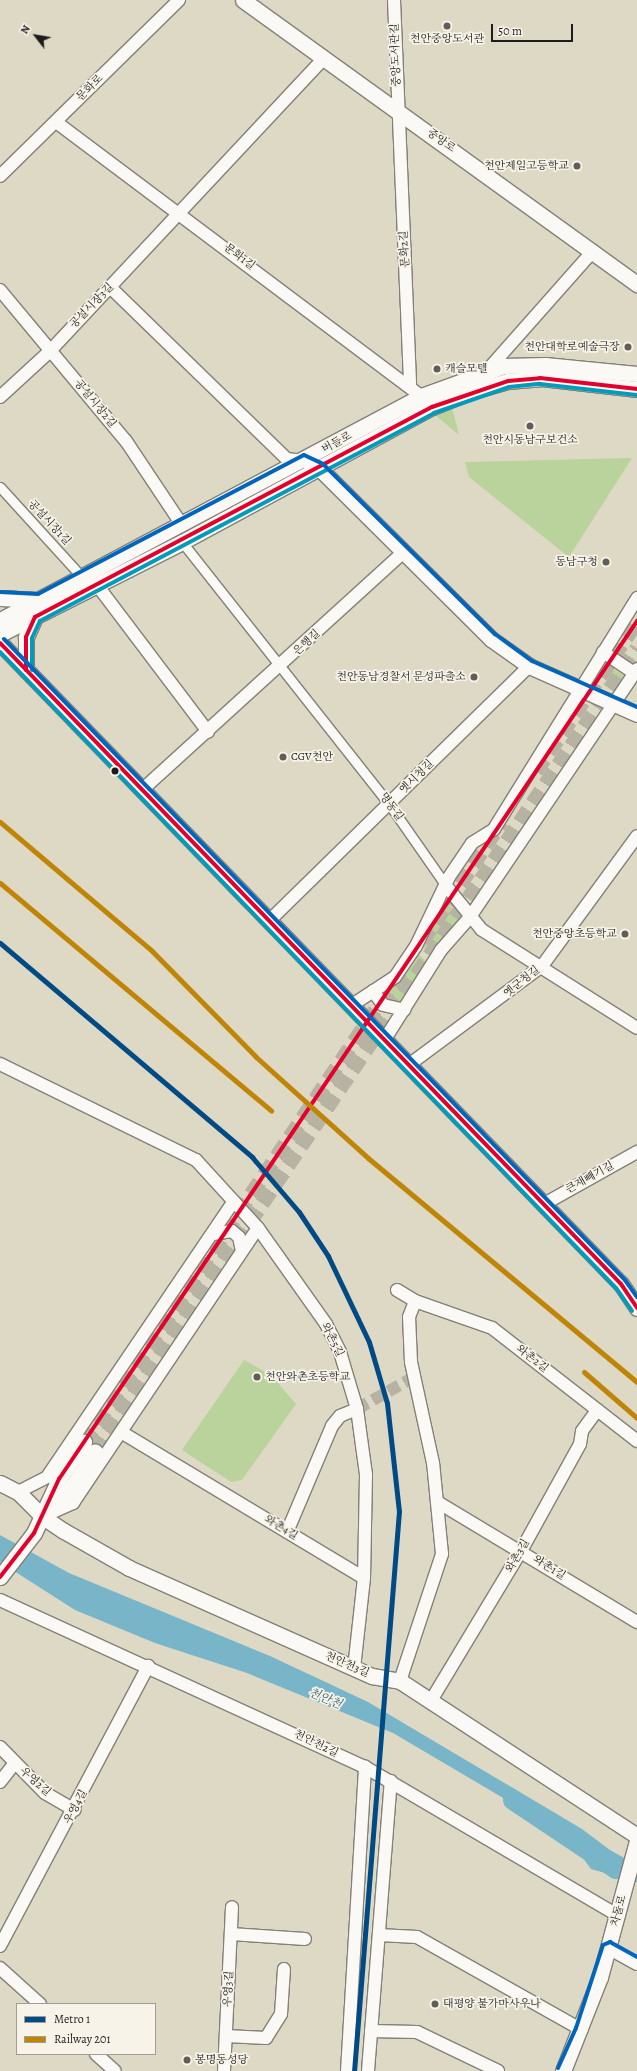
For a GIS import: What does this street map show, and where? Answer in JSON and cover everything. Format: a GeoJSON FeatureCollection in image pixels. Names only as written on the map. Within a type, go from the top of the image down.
{"type":"FeatureCollection","features":[{"type":"Feature","properties":{"kind":"street","name":"문화로"},"geometry":{"type":"LineString","coordinates":[[0,176],[179,0]]}},
{"type":"Feature","properties":{"kind":"street","name":"중앙로"},"geometry":{"type":"LineString","coordinates":[[243,0],[637,284]]}},
{"type":"Feature","properties":{"kind":"street","name":"중앙도서관길"},"geometry":{"type":"LineString","coordinates":[[394,0],[397,110]]}},
{"type":"Feature","properties":{"kind":"street","name":"공설시장3길"},"geometry":{"type":"LineString","coordinates":[[0,397],[50,351],[181,213],[324,58]]}},
{"type":"Feature","properties":{"kind":"street","name":"문화2길"},"geometry":{"type":"LineString","coordinates":[[397,110],[415,392]]}},
{"type":"Feature","properties":{"kind":"street","name":"문화1길"},"geometry":{"type":"LineString","coordinates":[[56,122],[181,213],[415,392]]}},
{"type":"Feature","properties":{"kind":"street","name":"버들로"},"geometry":{"type":"LineString","coordinates":[[485,373],[593,251]]}},
{"type":"Feature","properties":{"kind":"street"},"geometry":{"type":"LineString","coordinates":[[110,288],[287,459],[303,461],[319,468],[491,639],[529,666],[637,714]]}},
{"type":"Feature","properties":{"kind":"street","name":"공설시장2길"},"geometry":{"type":"LineString","coordinates":[[0,290],[126,441],[182,525]]}},
{"type":"Feature","properties":{"kind":"street","name":"버들로"},"geometry":{"type":"LineString","coordinates":[[0,620],[81,576],[303,461],[415,392],[485,373],[504,366],[545,365],[637,374]]}},
{"type":"Feature","properties":{"kind":"street","name":"버들로"},"geometry":{"type":"LineString","coordinates":[[0,634],[182,542],[432,407],[508,381],[540,378],[637,389]]}},
{"type":"Feature","properties":{"kind":"street","name":"공설시장1길"},"geometry":{"type":"LineString","coordinates":[[0,487],[81,576]]}},
{"type":"Feature","properties":{"kind":"street","name":"명동길"},"geometry":{"type":"LineString","coordinates":[[182,542],[282,666],[389,804],[447,887],[482,930],[542,966],[637,1028]]}},
{"type":"Feature","properties":{"kind":"street","name":"은행길"},"geometry":{"type":"LineString","coordinates":[[142,790],[282,666],[404,552]]}},
{"type":"Feature","properties":{"kind":"street"},"geometry":{"type":"LineString","coordinates":[[97,585],[208,732]]}},
{"type":"Feature","properties":{"kind":"street"},"geometry":{"type":"LineString","coordinates":[[0,598],[39,600]]}},
{"type":"Feature","properties":{"kind":"street"},"geometry":{"type":"LineString","coordinates":[[352,1005],[395,977],[472,842],[494,829],[637,598]]}},
{"type":"Feature","properties":{"kind":"street"},"geometry":{"type":"LineString","coordinates":[[26,670],[26,637],[35,617]]}},
{"type":"Feature","properties":{"kind":"street"},"geometry":{"type":"LineString","coordinates":[[0,643],[386,1039],[637,1300]]}},
{"type":"Feature","properties":{"kind":"street"},"geometry":{"type":"LineString","coordinates":[[386,1039],[441,950],[470,917],[636,671],[603,652]]}},
{"type":"Feature","properties":{"kind":"street","name":"옛시청길"},"geometry":{"type":"LineString","coordinates":[[270,920],[529,666]]}},
{"type":"Feature","properties":{"kind":"street","name":"옛군청길"},"geometry":{"type":"LineString","coordinates":[[410,1064],[542,966],[637,836]]}},
{"type":"Feature","properties":{"kind":"street"},"geometry":{"type":"LineString","coordinates":[[373,991],[383,1006],[404,1010]]}},
{"type":"Feature","properties":{"kind":"street","name":"와촌5길"},"geometry":{"type":"LineString","coordinates":[[0,1064],[187,1153],[258,1228],[326,1324],[340,1352],[357,1409],[366,1475],[364,1578]]}},
{"type":"Feature","properties":{"kind":"street","name":"큰재빼기길"},"geometry":{"type":"LineString","coordinates":[[544,1204],[637,1152]]}},
{"type":"Feature","properties":{"kind":"street"},"geometry":{"type":"LineString","coordinates":[[18,1492],[47,1477],[234,1201]]}},
{"type":"Feature","properties":{"kind":"street"},"geometry":{"type":"LineString","coordinates":[[43,1516],[73,1503],[258,1228]]}},
{"type":"Feature","properties":{"kind":"street"},"geometry":{"type":"LineString","coordinates":[[213,1234],[232,1231],[239,1237],[242,1251]]}},
{"type":"Feature","properties":{"kind":"street"},"geometry":{"type":"LineString","coordinates":[[621,1284],[637,1295]]}},
{"type":"Feature","properties":{"kind":"street"},"geometry":{"type":"LineString","coordinates":[[621,1284],[637,1308]]}},
{"type":"Feature","properties":{"kind":"street","name":"와촌2길"},"geometry":{"type":"LineString","coordinates":[[397,1290],[415,1301],[492,1328],[637,1442]]}},
{"type":"Feature","properties":{"kind":"street"},"geometry":{"type":"LineString","coordinates":[[400,1681],[442,1554],[439,1503],[411,1362],[409,1317],[415,1301]]}},
{"type":"Feature","properties":{"kind":"street"},"geometry":{"type":"LineString","coordinates":[[287,1532],[332,1426],[340,1416],[357,1409]]}},
{"type":"Feature","properties":{"kind":"street","name":"와촌3길"},"geometry":{"type":"LineString","coordinates":[[432,1699],[521,1551],[580,1444],[582,1431],[597,1410]]}},
{"type":"Feature","properties":{"kind":"street","name":"와촌4길"},"geometry":{"type":"LineString","coordinates":[[121,1432],[364,1578]]}},
{"type":"Feature","properties":{"kind":"street"},"geometry":{"type":"LineString","coordinates":[[0,1577],[34,1532],[43,1516],[59,1479],[89,1447]]}},
{"type":"Feature","properties":{"kind":"street","name":"천안천3길"},"geometry":{"type":"LineString","coordinates":[[0,1483],[18,1492],[43,1516],[142,1574],[372,1676],[400,1681],[432,1699],[636,1841]]}},
{"type":"Feature","properties":{"kind":"street","name":"와촌1길"},"geometry":{"type":"LineString","coordinates":[[439,1503],[637,1622]]}},
{"type":"Feature","properties":{"kind":"street"},"geometry":{"type":"LineString","coordinates":[[354,1668],[364,1578]]}},
{"type":"Feature","properties":{"kind":"street","name":"천안천2길"},"geometry":{"type":"LineString","coordinates":[[0,1600],[148,1666],[391,1781],[619,1916]]}},
{"type":"Feature","properties":{"kind":"street","name":"우영4길"},"geometry":{"type":"LineString","coordinates":[[0,1946],[74,1810],[148,1666]]}},
{"type":"Feature","properties":{"kind":"street","name":"우영2길"},"geometry":{"type":"LineString","coordinates":[[0,1747],[14,1764],[45,1793],[74,1810]]}},
{"type":"Feature","properties":{"kind":"street"},"geometry":{"type":"LineString","coordinates":[[0,1782],[14,1764]]}},
{"type":"Feature","properties":{"kind":"street"},"geometry":{"type":"LineString","coordinates":[[347,2071],[365,1768]]}},
{"type":"Feature","properties":{"kind":"street"},"geometry":{"type":"LineString","coordinates":[[368,2071],[391,1781]]}},
{"type":"Feature","properties":{"kind":"street","name":"차돌로"},"geometry":{"type":"LineString","coordinates":[[563,2071],[582,2030],[619,1916],[636,1841]]}},
{"type":"Feature","properties":{"kind":"street","name":"우영3길"},"geometry":{"type":"LineString","coordinates":[[224,2071],[232,1907]]}},
{"type":"Feature","properties":{"kind":"street"},"geometry":{"type":"LineString","coordinates":[[231,1934],[305,1939]]}},
{"type":"Feature","properties":{"kind":"street"},"geometry":{"type":"LineString","coordinates":[[379,1935],[417,1937],[582,2030]]}},
{"type":"Feature","properties":{"kind":"street"},"geometry":{"type":"LineString","coordinates":[[608,1948],[637,1964]]}},
{"type":"Feature","properties":{"kind":"street"},"geometry":{"type":"LineString","coordinates":[[0,1968],[39,2003]]}},
{"type":"Feature","properties":{"kind":"street"},"geometry":{"type":"LineString","coordinates":[[226,2036],[266,2038],[281,2014],[284,1969]]}},
{"type":"Feature","properties":{"kind":"street"},"geometry":{"type":"LineString","coordinates":[[371,2031],[417,2032],[498,2071]]}},
{"type":"Feature","properties":{"kind":"street"},"geometry":{"type":"LineString","coordinates":[[97,2055],[113,2070]]}},
{"type":"Feature","properties":{"kind":"green space"},"geometry":{"type":"Polygon","coordinates":[[[450,400],[459,435],[428,409],[450,400]]]}},
{"type":"Feature","properties":{"kind":"green space"},"geometry":{"type":"Polygon","coordinates":[[[632,458],[567,560],[565,554],[469,477],[465,462],[632,458]]]}},
{"type":"Feature","properties":{"kind":"green space"},"geometry":{"type":"Polygon","coordinates":[[[601,661],[626,677],[617,680],[606,677],[601,671],[601,661]]]}},
{"type":"Feature","properties":{"kind":"green space"},"geometry":{"type":"Polygon","coordinates":[[[445,900],[461,918],[460,922],[438,951],[431,947],[428,951],[419,946],[445,900]]]}},
{"type":"Feature","properties":{"kind":"green space"},"geometry":{"type":"Polygon","coordinates":[[[415,952],[430,964],[404,1005],[392,1007],[378,991],[415,952]]]}},
{"type":"Feature","properties":{"kind":"green space"},"geometry":{"type":"Polygon","coordinates":[[[244,1360],[271,1375],[296,1404],[242,1480],[231,1482],[182,1450],[244,1360]]]}},
{"type":"Feature","properties":{"kind":"water"},"geometry":{"type":"Polygon","coordinates":[[[0,1535],[69,1573],[270,1656],[368,1702],[582,1829],[610,1850],[626,1859],[637,1860],[637,1882],[591,1869],[566,1835],[393,1733],[247,1673],[155,1643],[75,1610],[0,1562],[0,1535]]]}},
{"type":"Feature","properties":{"kind":"waterway","name":"천안천"},"geometry":{"type":"LineString","coordinates":[[513,1800],[616,1869],[637,1871]]}},
{"type":"Feature","properties":{"kind":"tunnel"},"geometry":{"type":"LineString","coordinates":[[536,771],[637,621]]}},
{"type":"Feature","properties":{"kind":"tunnel"},"geometry":{"type":"LineString","coordinates":[[95,1451],[637,648]]}},
{"type":"Feature","properties":{"kind":"tunnel"},"geometry":{"type":"LineString","coordinates":[[422,941],[502,821]]}},
{"type":"Feature","properties":{"kind":"tunnel"},"geometry":{"type":"LineString","coordinates":[[84,1442],[402,970]]}},
{"type":"Feature","properties":{"kind":"tunnel"},"geometry":{"type":"LineString","coordinates":[[357,1409],[414,1377]]}},
{"type":"Feature","properties":{"kind":"metro line","name":"1"},"geometry":{"type":"LineString","coordinates":[[0,943],[252,1157],[299,1212],[328,1256],[369,1342],[387,1403],[399,1511],[354,2071]]}},
{"type":"Feature","properties":{"kind":"rail line","name":"201"},"geometry":{"type":"LineString","coordinates":[[0,822],[152,951],[256,1057],[368,1158],[637,1382]]}},
{"type":"Feature","properties":{"kind":"rail line","name":"201"},"geometry":{"type":"LineString","coordinates":[[0,883],[271,1110]]}},
{"type":"Feature","properties":{"kind":"rail line","name":"201"},"geometry":{"type":"LineString","coordinates":[[584,1372],[637,1418]]}},
{"type":"Feature","properties":{"kind":"transit line"},"geometry":{"type":"LineString","coordinates":[[26,670],[26,637],[35,617],[432,407],[508,381],[540,378],[637,389]]}},
{"type":"Feature","properties":{"kind":"transit line"},"geometry":{"type":"LineString","coordinates":[[32,670],[32,638],[40,621],[434,413],[509,387],[540,384],[636,395]]}},
{"type":"Feature","properties":{"kind":"transit line"},"geometry":{"type":"LineString","coordinates":[[0,592],[38,594],[304,455],[323,464],[495,634],[532,661],[637,707]]}},
{"type":"Feature","properties":{"kind":"transit line"},"geometry":{"type":"LineString","coordinates":[[0,1577],[34,1533],[59,1479],[637,621]]}},
{"type":"Feature","properties":{"kind":"transit line"},"geometry":{"type":"LineString","coordinates":[[4,639],[625,1280],[637,1297]]}},
{"type":"Feature","properties":{"kind":"transit line"},"geometry":{"type":"LineString","coordinates":[[0,643],[621,1284],[637,1308]]}},
{"type":"Feature","properties":{"kind":"transit line"},"geometry":{"type":"LineString","coordinates":[[0,652],[616,1288],[632,1311]]}},
{"type":"Feature","properties":{"kind":"transit line"},"geometry":{"type":"LineString","coordinates":[[558,2068],[576,2028],[603,1945],[610,1942],[637,1957]]}},
{"type":"Feature","properties":{"kind":"place","name":"천안중앙도서관"},"geometry":{"type":"Point","coordinates":[447,26]}},
{"type":"Feature","properties":{"kind":"place","name":"천안제일고등학교"},"geometry":{"type":"Point","coordinates":[577,166]}},
{"type":"Feature","properties":{"kind":"place","name":"천안대학로예술극장"},"geometry":{"type":"Point","coordinates":[628,347]}},
{"type":"Feature","properties":{"kind":"place","name":"캐슬모텔"},"geometry":{"type":"Point","coordinates":[437,369]}},
{"type":"Feature","properties":{"kind":"place","name":"천안시동남구보건소"},"geometry":{"type":"Point","coordinates":[530,426]}},
{"type":"Feature","properties":{"kind":"place","name":"동남구청"},"geometry":{"type":"Point","coordinates":[606,562]}},
{"type":"Feature","properties":{"kind":"place","name":"천안동남경찰서 문성파출소"},"geometry":{"type":"Point","coordinates":[474,677]}},
{"type":"Feature","properties":{"kind":"place","name":"CGV천안"},"geometry":{"type":"Point","coordinates":[283,757]}},
{"type":"Feature","properties":{"kind":"place","name":"천안중앙초등학교"},"geometry":{"type":"Point","coordinates":[625,934]}},
{"type":"Feature","properties":{"kind":"place","name":"천안와촌초등학교"},"geometry":{"type":"Point","coordinates":[257,1377]}},
{"type":"Feature","properties":{"kind":"place","name":"태평양 불가마사우나"},"geometry":{"type":"Point","coordinates":[435,2004]}},
{"type":"Feature","properties":{"kind":"place","name":"봉명동성당"},"geometry":{"type":"Point","coordinates":[187,2060]}}]}
